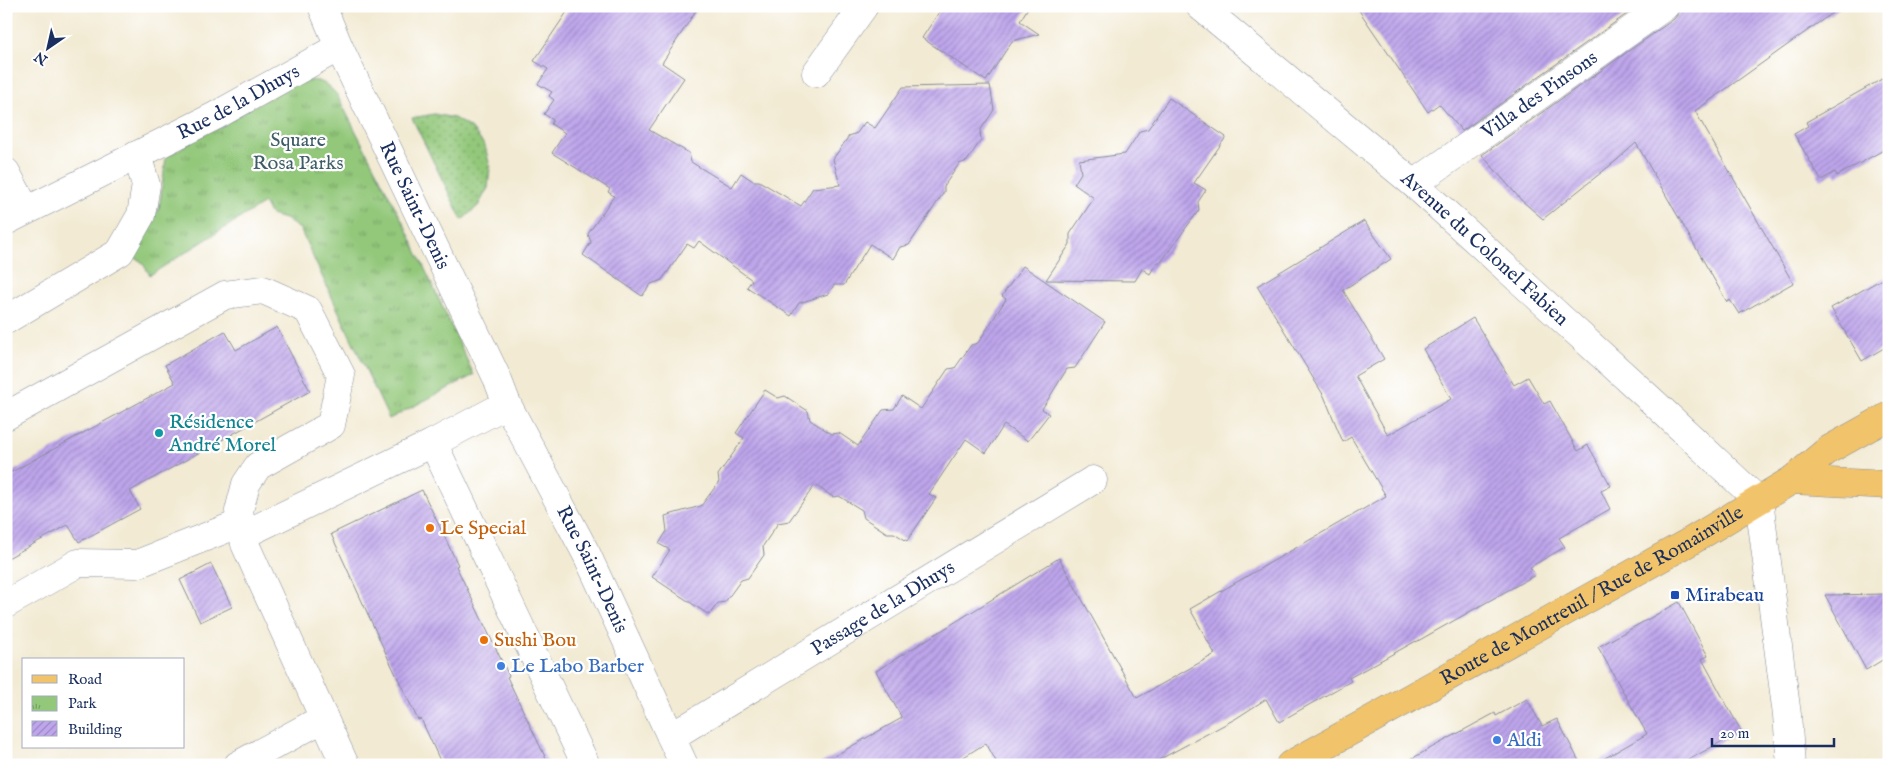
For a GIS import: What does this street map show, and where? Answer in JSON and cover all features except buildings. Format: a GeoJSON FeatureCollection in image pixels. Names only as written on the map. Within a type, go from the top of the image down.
{"type":"FeatureCollection","features":[{"type":"Feature","properties":{"kind":"main road","name":"Route de Montreuil / Rue de Romainville"},"geometry":{"type":"LineString","coordinates":[[1290,765],[1759,501],[1792,480],[1828,450],[1889,416]]}},
{"type":"Feature","properties":{"kind":"main road"},"geometry":{"type":"LineString","coordinates":[[1792,480],[1889,485]]}},
{"type":"Feature","properties":{"kind":"street","name":"Rue Saint-Denis"},"geometry":{"type":"LineString","coordinates":[[322,6],[339,47],[497,378],[507,404],[587,555],[684,765]]}},
{"type":"Feature","properties":{"kind":"street"},"geometry":{"type":"LineString","coordinates":[[816,74],[864,6]]}},
{"type":"Feature","properties":{"kind":"street","name":"Avenue du Colonel Fabien"},"geometry":{"type":"LineString","coordinates":[[1200,6],[1414,184],[1759,501]]}},
{"type":"Feature","properties":{"kind":"street","name":"Villa des Pinsons"},"geometry":{"type":"LineString","coordinates":[[1414,184],[1664,6]]}},
{"type":"Feature","properties":{"kind":"street","name":"Rue de la Dhuys"},"geometry":{"type":"LineString","coordinates":[[16,216],[214,116],[339,47]]}},
{"type":"Feature","properties":{"kind":"street"},"geometry":{"type":"LineString","coordinates":[[6,320],[120,252],[141,215],[146,185],[137,154]]}},
{"type":"Feature","properties":{"kind":"street"},"geometry":{"type":"LineString","coordinates":[[6,172],[16,216]]}},
{"type":"Feature","properties":{"kind":"street"},"geometry":{"type":"LineString","coordinates":[[6,416],[225,295],[263,290],[308,310],[342,375],[331,425],[258,466],[246,484],[239,511],[245,544],[344,765]]}},
{"type":"Feature","properties":{"kind":"street"},"geometry":{"type":"LineString","coordinates":[[6,604],[78,563],[137,564],[242,529],[433,443],[507,404]]}},
{"type":"Feature","properties":{"kind":"street"},"geometry":{"type":"LineString","coordinates":[[433,443],[586,765]]}},
{"type":"Feature","properties":{"kind":"street","name":"Passage de la Dhuys"},"geometry":{"type":"LineString","coordinates":[[671,737],[1093,480]]}},
{"type":"Feature","properties":{"kind":"street"},"geometry":{"type":"LineString","coordinates":[[1759,501],[1787,715],[1791,765]]}},
{"type":"Feature","properties":{"kind":"street"},"geometry":{"type":"LineString","coordinates":[[238,765],[324,718]]}},
{"type":"Feature","properties":{"kind":"green space","name":"Square Rosa Parks"},"geometry":{"type":"Polygon","coordinates":[[[302,80],[322,82],[337,95],[405,226],[474,375],[389,419],[300,229],[285,219],[271,215],[264,203],[150,275],[141,261],[127,254],[159,209],[166,157],[226,121],[302,80]]]}},
{"type":"Feature","properties":{"kind":"green space"},"geometry":{"type":"Polygon","coordinates":[[[434,114],[454,118],[472,129],[485,146],[490,167],[488,188],[478,206],[462,220],[412,118],[434,114]]]}},
{"type":"Feature","properties":{"kind":"place","name":"Résidence André Morel"},"geometry":{"type":"Point","coordinates":[159,433]}},
{"type":"Feature","properties":{"kind":"place","name":"Le Special"},"geometry":{"type":"Point","coordinates":[430,528]}},
{"type":"Feature","properties":{"kind":"place","name":"Mirabeau"},"geometry":{"type":"Point","coordinates":[1675,595]}},
{"type":"Feature","properties":{"kind":"place","name":"Sushi Bou"},"geometry":{"type":"Point","coordinates":[484,640]}},
{"type":"Feature","properties":{"kind":"place","name":"Le Labo Barber"},"geometry":{"type":"Point","coordinates":[501,666]}},
{"type":"Feature","properties":{"kind":"place","name":"Aldi"},"geometry":{"type":"Point","coordinates":[1497,740]}}]}
